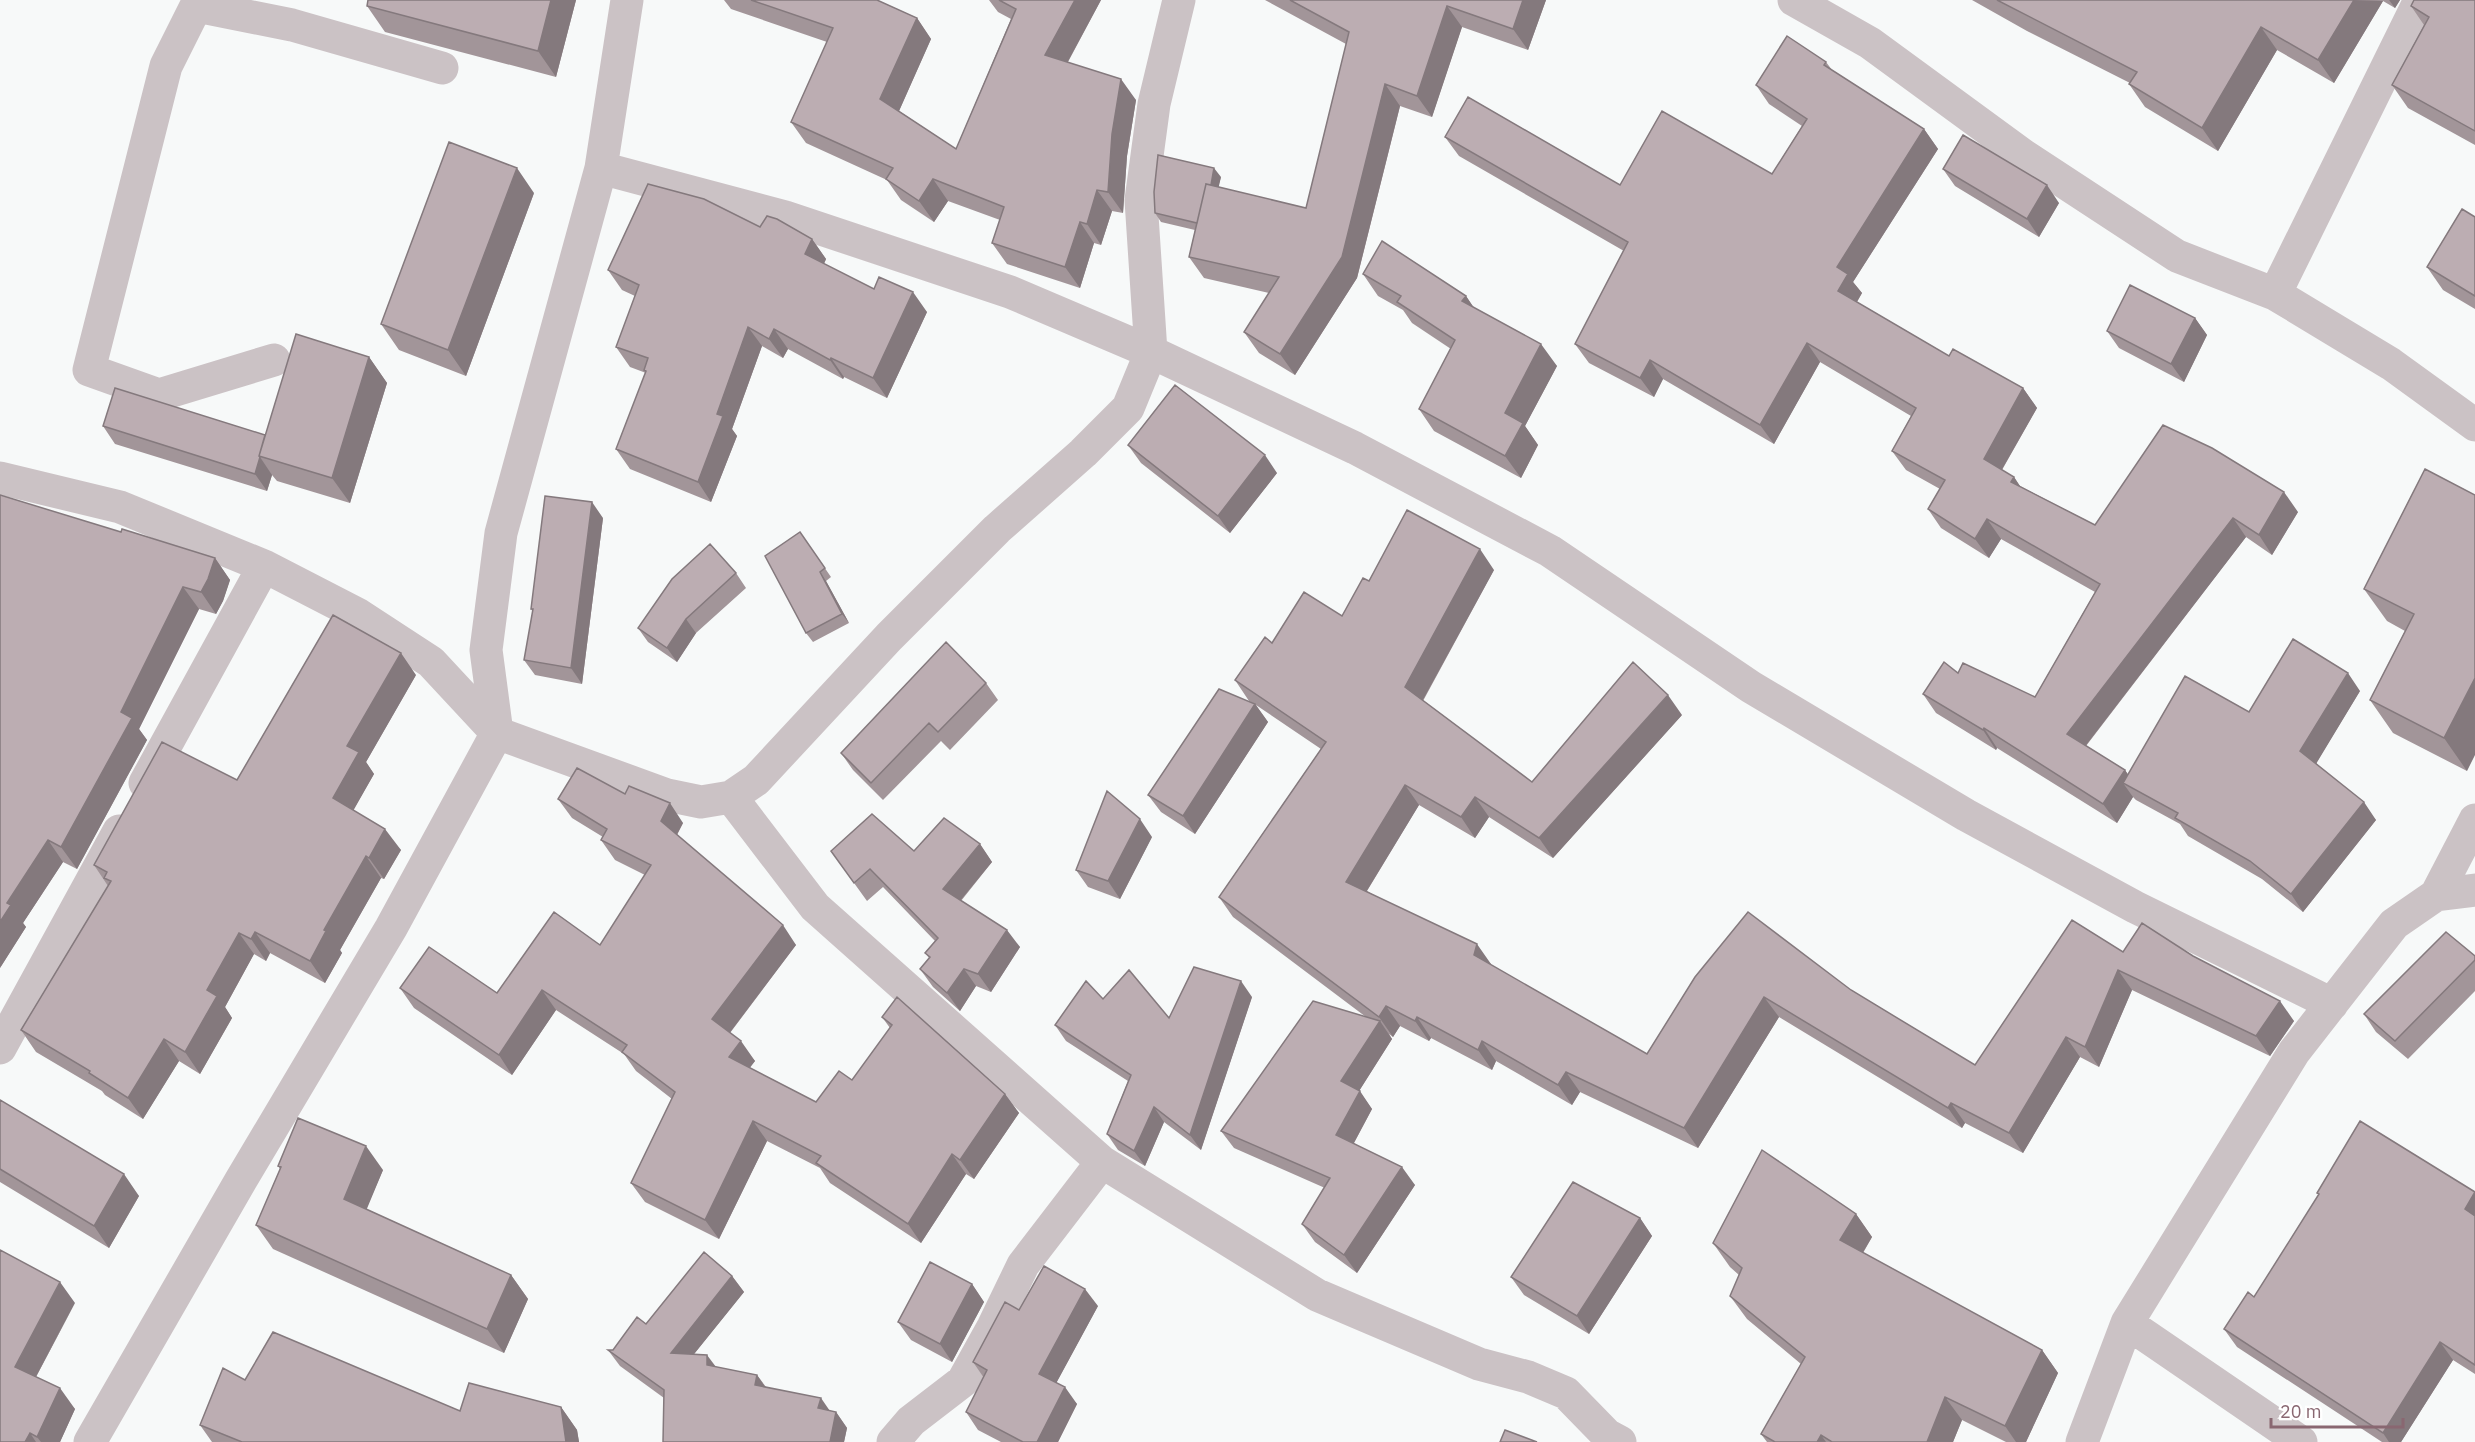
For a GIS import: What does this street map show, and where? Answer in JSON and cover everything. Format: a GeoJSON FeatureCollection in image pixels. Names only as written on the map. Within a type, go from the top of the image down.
{"type":"FeatureCollection","features":[{"type":"Feature","properties":{"kind":"street"},"geometry":{"type":"LineString","coordinates":[[90,1442],[241,1180],[391,928],[497,733],[486,650],[501,533],[601,168],[627,0]]}},
{"type":"Feature","properties":{"kind":"street"},"geometry":{"type":"LineString","coordinates":[[0,478],[120,507],[264,566],[359,615],[431,662],[497,733],[667,795],[701,802],[731,797],[756,780],[881,645],[997,529],[1083,453],[1128,408],[1151,352],[1141,200],[1154,104],[1179,0]]}},
{"type":"Feature","properties":{"kind":"street"},"geometry":{"type":"LineString","coordinates":[[1794,0],[1870,43],[2023,155],[2177,256],[2275,294],[2391,364],[2475,425]]}},
{"type":"Feature","properties":{"kind":"street"},"geometry":{"type":"LineString","coordinates":[[2275,294],[2420,0]]}},
{"type":"Feature","properties":{"kind":"street"},"geometry":{"type":"LineString","coordinates":[[274,360],[159,395],[89,370],[166,66],[198,3],[292,24],[442,68]]}},
{"type":"Feature","properties":{"kind":"street"},"geometry":{"type":"LineString","coordinates":[[601,168],[785,218],[1010,292],[1151,352],[1355,448],[1550,551],[1751,687],[1966,814],[2135,907],[2331,1004]]}},
{"type":"Feature","properties":{"kind":"street"},"geometry":{"type":"LineString","coordinates":[[0,1048],[264,566]]}},
{"type":"Feature","properties":{"kind":"street"},"geometry":{"type":"LineString","coordinates":[[731,797],[815,907],[1102,1162],[1317,1295],[1479,1364],[1528,1377],[1566,1393],[1607,1435],[1620,1442]]}},
{"type":"Feature","properties":{"kind":"street"},"geometry":{"type":"LineString","coordinates":[[2436,895],[2475,820]]}},
{"type":"Feature","properties":{"kind":"street"},"geometry":{"type":"LineString","coordinates":[[2082,1442],[2127,1323],[2294,1052],[2394,924],[2436,895],[2475,890]]}},
{"type":"Feature","properties":{"kind":"street"},"geometry":{"type":"LineString","coordinates":[[893,1442],[911,1421],[963,1381],[993,1327],[1023,1265],[1102,1162]]}},
{"type":"Feature","properties":{"kind":"street"},"geometry":{"type":"LineString","coordinates":[[2127,1323],[2301,1442]]}},
{"type":"Feature","properties":{"kind":"building"},"geometry":{"type":"Polygon","coordinates":[[[368,0],[551,0],[538,51],[367,6],[368,0]]]}},
{"type":"Feature","properties":{"kind":"building"},"geometry":{"type":"Polygon","coordinates":[[[751,0],[877,0],[917,18],[880,99],[956,149],[1016,9],[999,0],[1075,0],[1045,55],[1121,79],[1112,134],[1108,192],[1097,190],[1087,224],[1080,222],[1065,267],[992,243],[1004,207],[933,179],[919,201],[886,179],[893,168],[791,122],[833,28],[751,0]]]}},
{"type":"Feature","properties":{"kind":"building"},"geometry":{"type":"Polygon","coordinates":[[[1290,0],[1523,0],[1513,29],[1447,6],[1417,96],[1385,84],[1342,257],[1280,354],[1244,332],[1279,277],[1189,257],[1206,184],[1306,208],[1349,32],[1290,0]]]}},
{"type":"Feature","properties":{"kind":"building"},"geometry":{"type":"Polygon","coordinates":[[[1997,0],[2354,0],[2318,60],[2261,27],[2202,128],[2129,84],[2137,72],[1997,0]]]}},
{"type":"Feature","properties":{"kind":"building"},"geometry":{"type":"Polygon","coordinates":[[[2414,0],[2475,0],[2475,131],[2392,85],[2429,17],[2411,6],[2414,0]]]}},
{"type":"Feature","properties":{"kind":"building"},"geometry":{"type":"Polygon","coordinates":[[[1787,36],[1826,62],[1824,65],[1924,129],[1837,267],[1848,274],[1838,291],[1949,356],[1953,349],[2023,388],[1984,459],[2014,477],[2011,482],[2095,525],[2163,425],[2212,448],[2284,492],[2259,535],[2233,518],[2067,734],[2125,770],[2103,804],[1984,728],[1983,730],[1923,694],[1944,662],[1958,673],[1963,663],[2035,697],[2100,584],[1987,519],[1975,539],[1928,509],[1945,480],[1892,451],[1916,408],[1807,343],[1760,425],[1650,360],[1640,378],[1575,344],[1628,242],[1445,137],[1468,97],[1620,185],[1662,111],[1772,174],[1807,119],[1756,85],[1787,36]]]}},
{"type":"Feature","properties":{"kind":"building"},"geometry":{"type":"Polygon","coordinates":[[[1963,135],[2047,185],[2027,219],[1943,169],[1963,135]]]}},
{"type":"Feature","properties":{"kind":"building"},"geometry":{"type":"Polygon","coordinates":[[[449,142],[517,168],[448,350],[381,324],[449,142]]]}},
{"type":"Feature","properties":{"kind":"building"},"geometry":{"type":"Polygon","coordinates":[[[1158,155],[1214,168],[1211,185],[1206,184],[1197,223],[1155,213],[1154,192],[1158,155]]]}},
{"type":"Feature","properties":{"kind":"building"},"geometry":{"type":"Polygon","coordinates":[[[648,184],[704,199],[760,227],[767,216],[777,219],[812,239],[805,254],[874,289],[879,277],[913,292],[873,378],[831,358],[830,360],[774,329],[769,339],[748,327],[717,414],[723,416],[698,482],[616,449],[646,371],[644,370],[648,358],[616,347],[639,285],[608,270],[648,184]]]}},
{"type":"Feature","properties":{"kind":"building"},"geometry":{"type":"Polygon","coordinates":[[[2462,209],[2475,217],[2475,296],[2427,267],[2462,209]]]}},
{"type":"Feature","properties":{"kind":"building"},"geometry":{"type":"Polygon","coordinates":[[[1382,241],[1466,296],[1462,301],[1541,344],[1505,413],[1523,423],[1505,456],[1419,409],[1455,340],[1397,302],[1401,296],[1363,274],[1382,241]]]}},
{"type":"Feature","properties":{"kind":"building"},"geometry":{"type":"Polygon","coordinates":[[[2130,285],[2195,318],[2171,364],[2107,331],[2130,285]]]}},
{"type":"Feature","properties":{"kind":"building"},"geometry":{"type":"Polygon","coordinates":[[[296,334],[369,357],[332,478],[259,456],[296,334]]]}},
{"type":"Feature","properties":{"kind":"building"},"geometry":{"type":"Polygon","coordinates":[[[1175,385],[1265,455],[1218,516],[1128,445],[1175,385]]]}},
{"type":"Feature","properties":{"kind":"building"},"geometry":{"type":"Polygon","coordinates":[[[115,388],[265,435],[255,474],[103,426],[115,388]]]}},
{"type":"Feature","properties":{"kind":"building"},"geometry":{"type":"Polygon","coordinates":[[[2425,469],[2475,495],[2475,678],[2444,738],[2370,700],[2414,614],[2364,589],[2425,469]]]}},
{"type":"Feature","properties":{"kind":"building"},"geometry":{"type":"Polygon","coordinates":[[[0,495],[215,558],[201,592],[183,587],[121,712],[132,718],[61,847],[48,840],[7,903],[11,905],[0,922],[0,495]]]}},
{"type":"Feature","properties":{"kind":"building"},"geometry":{"type":"Polygon","coordinates":[[[545,496],[592,502],[571,668],[524,660],[533,609],[531,609],[545,496]]]}},
{"type":"Feature","properties":{"kind":"building"},"geometry":{"type":"Polygon","coordinates":[[[1407,510],[1480,549],[1405,687],[1532,782],[1633,662],[1668,695],[1539,838],[1475,797],[1461,817],[1405,785],[1346,882],[1477,944],[1474,955],[1647,1054],[1695,977],[1748,912],[1851,990],[1975,1065],[2072,920],[2123,952],[2142,923],[2193,956],[2280,1001],[2256,1036],[2118,970],[2085,1047],[2066,1037],[2009,1133],[1951,1103],[1948,1108],[1764,997],[1684,1128],[1566,1072],[1558,1085],[1482,1041],[1478,1050],[1417,1017],[1415,1021],[1386,1006],[1379,1017],[1219,897],[1326,742],[1235,680],[1265,637],[1272,643],[1304,592],[1342,616],[1363,578],[1369,581],[1407,510]]]}},
{"type":"Feature","properties":{"kind":"building"},"geometry":{"type":"Polygon","coordinates":[[[800,532],[825,568],[820,572],[842,614],[806,633],[765,556],[800,532]]]}},
{"type":"Feature","properties":{"kind":"building"},"geometry":{"type":"Polygon","coordinates":[[[710,544],[736,573],[686,619],[667,648],[638,628],[672,579],[710,544]]]}},
{"type":"Feature","properties":{"kind":"building"},"geometry":{"type":"Polygon","coordinates":[[[333,615],[401,653],[347,746],[359,752],[333,798],[385,829],[369,858],[366,856],[324,930],[326,931],[310,961],[255,932],[251,939],[239,933],[207,990],[217,996],[185,1052],[164,1039],[128,1098],[89,1073],[90,1071],[21,1030],[111,881],[104,878],[107,872],[94,865],[162,742],[237,780],[333,615]]]}},
{"type":"Feature","properties":{"kind":"building"},"geometry":{"type":"Polygon","coordinates":[[[2293,639],[2348,673],[2300,751],[2364,802],[2291,894],[2250,861],[2175,818],[2178,813],[2123,783],[2185,676],[2249,712],[2293,639]]]}},
{"type":"Feature","properties":{"kind":"building"},"geometry":{"type":"Polygon","coordinates":[[[946,642],[986,683],[938,732],[929,723],[871,783],[841,753],[946,642]]]}},
{"type":"Feature","properties":{"kind":"building"},"geometry":{"type":"Polygon","coordinates":[[[1219,689],[1255,704],[1183,816],[1148,795],[1219,689]]]}},
{"type":"Feature","properties":{"kind":"building"},"geometry":{"type":"Polygon","coordinates":[[[577,768],[625,794],[629,786],[670,803],[661,821],[783,925],[712,1019],[741,1041],[729,1057],[816,1102],[839,1071],[852,1080],[892,1025],[882,1017],[897,997],[1005,1094],[960,1160],[952,1154],[908,1224],[816,1163],[821,1156],[753,1121],[705,1220],[631,1183],[675,1092],[622,1052],[627,1045],[542,990],[499,1055],[400,988],[429,947],[497,993],[554,912],[600,945],[651,865],[601,840],[607,829],[558,799],[577,768]]]}},
{"type":"Feature","properties":{"kind":"building"},"geometry":{"type":"Polygon","coordinates":[[[1107,791],[1140,819],[1108,881],[1076,870],[1107,791]]]}},
{"type":"Feature","properties":{"kind":"building"},"geometry":{"type":"Polygon","coordinates":[[[872,814],[914,851],[944,818],[980,844],[943,889],[1007,930],[978,974],[964,969],[947,993],[920,969],[930,957],[925,953],[938,938],[870,869],[854,883],[831,851],[872,814]]]}},
{"type":"Feature","properties":{"kind":"building"},"geometry":{"type":"Polygon","coordinates":[[[2446,932],[2475,956],[2475,960],[2395,1041],[2364,1014],[2446,932]]]}},
{"type":"Feature","properties":{"kind":"building"},"geometry":{"type":"Polygon","coordinates":[[[1194,967],[1241,981],[1190,1135],[1154,1107],[1134,1151],[1107,1134],[1131,1075],[1055,1025],[1086,981],[1103,999],[1129,970],[1169,1018],[1194,967]]]}},
{"type":"Feature","properties":{"kind":"building"},"geometry":{"type":"Polygon","coordinates":[[[1313,1001],[1380,1021],[1341,1081],[1360,1091],[1336,1135],[1402,1167],[1344,1255],[1302,1224],[1330,1178],[1221,1131],[1313,1001]]]}},
{"type":"Feature","properties":{"kind":"building"},"geometry":{"type":"Polygon","coordinates":[[[0,1100],[124,1174],[94,1226],[0,1169],[0,1100]]]}},
{"type":"Feature","properties":{"kind":"building"},"geometry":{"type":"Polygon","coordinates":[[[298,1118],[366,1146],[344,1199],[511,1275],[487,1329],[256,1225],[281,1167],[278,1166],[298,1118]]]}},
{"type":"Feature","properties":{"kind":"building"},"geometry":{"type":"Polygon","coordinates":[[[2360,1121],[2475,1192],[2465,1209],[2475,1216],[2475,1365],[2440,1342],[2383,1433],[2224,1329],[2248,1292],[2254,1297],[2319,1194],[2317,1193],[2360,1121]]]}},
{"type":"Feature","properties":{"kind":"building"},"geometry":{"type":"Polygon","coordinates":[[[1762,1150],[1856,1214],[1840,1240],[2042,1350],[2005,1426],[1945,1397],[1927,1442],[1832,1442],[1821,1435],[1817,1442],[1775,1442],[1761,1434],[1805,1357],[1730,1296],[1742,1268],[1713,1243],[1762,1150]]]}},
{"type":"Feature","properties":{"kind":"building"},"geometry":{"type":"Polygon","coordinates":[[[1573,1182],[1640,1218],[1577,1316],[1511,1277],[1573,1182]]]}},
{"type":"Feature","properties":{"kind":"building"},"geometry":{"type":"Polygon","coordinates":[[[0,1250],[60,1282],[15,1367],[60,1388],[37,1437],[30,1433],[25,1442],[0,1442],[0,1250]]]}},
{"type":"Feature","properties":{"kind":"building"},"geometry":{"type":"Polygon","coordinates":[[[704,1252],[732,1276],[671,1353],[707,1355],[707,1365],[757,1375],[755,1385],[821,1398],[818,1408],[836,1412],[830,1442],[663,1442],[664,1390],[608,1350],[613,1350],[637,1317],[646,1324],[704,1252]]]}},
{"type":"Feature","properties":{"kind":"building"},"geometry":{"type":"Polygon","coordinates":[[[930,1262],[972,1284],[940,1344],[898,1322],[930,1262]]]}},
{"type":"Feature","properties":{"kind":"building"},"geometry":{"type":"Polygon","coordinates":[[[1044,1266],[1085,1289],[1039,1374],[1065,1387],[1037,1442],[1023,1442],[966,1412],[987,1370],[973,1362],[1005,1302],[1019,1310],[1044,1266]]]}},
{"type":"Feature","properties":{"kind":"building"},"geometry":{"type":"Polygon","coordinates":[[[273,1332],[460,1411],[469,1383],[561,1407],[566,1442],[242,1442],[200,1425],[223,1368],[245,1380],[273,1332]]]}},
{"type":"Feature","properties":{"kind":"building"},"geometry":{"type":"Polygon","coordinates":[[[1505,1430],[1537,1442],[1500,1442],[1505,1430]]]}}]}
